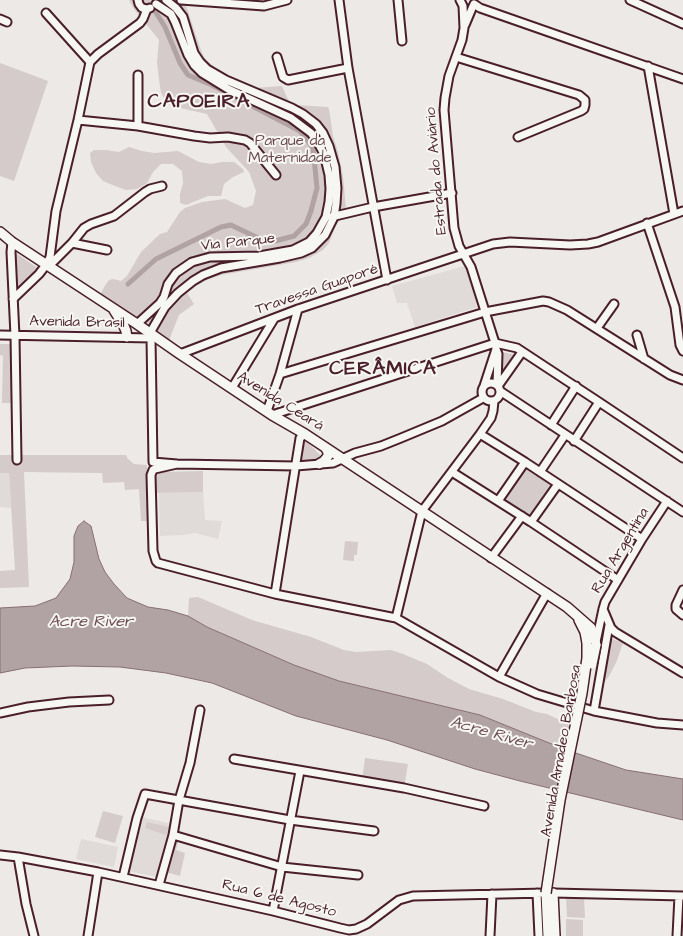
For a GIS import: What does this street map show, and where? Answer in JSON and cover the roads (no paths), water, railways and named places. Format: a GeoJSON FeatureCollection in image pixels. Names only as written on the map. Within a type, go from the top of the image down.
{"type":"FeatureCollection","features":[{"type":"Feature","properties":{"kind":"main road","name":"Avenida Ceará"},"geometry":{"type":"LineString","coordinates":[[0,232],[12,242],[137,324],[150,336],[172,348],[269,413],[342,458],[547,594]]}},
{"type":"Feature","properties":{"kind":"main road"},"geometry":{"type":"LineString","coordinates":[[113,308],[124,326],[127,338]]}},
{"type":"Feature","properties":{"kind":"main road"},"geometry":{"type":"LineString","coordinates":[[318,464],[328,456],[325,447]]}},
{"type":"Feature","properties":{"kind":"main road","name":"Avenida Amadeo Barbosa"},"geometry":{"type":"LineString","coordinates":[[547,594],[573,611],[591,628],[591,644],[560,800],[545,893],[548,936]]}},
{"type":"Feature","properties":{"kind":"main road","name":"Avenida Amadeo Barbosa"},"geometry":{"type":"LineString","coordinates":[[573,611],[591,644]]}},
{"type":"Feature","properties":{"kind":"main road","name":"Avenida Amadeo Barbosa"},"geometry":{"type":"LineString","coordinates":[[545,893],[555,936]]}},
{"type":"Feature","properties":{"kind":"street"},"geometry":{"type":"LineString","coordinates":[[138,0],[142,8],[147,9],[160,1]]}},
{"type":"Feature","properties":{"kind":"street"},"geometry":{"type":"LineString","coordinates":[[183,17],[182,0],[263,3],[287,0]]}},
{"type":"Feature","properties":{"kind":"street"},"geometry":{"type":"LineString","coordinates":[[339,0],[348,68],[386,280]]}},
{"type":"Feature","properties":{"kind":"street"},"geometry":{"type":"LineString","coordinates":[[398,0],[402,41]]}},
{"type":"Feature","properties":{"kind":"street"},"geometry":{"type":"LineString","coordinates":[[630,0],[683,24]]}},
{"type":"Feature","properties":{"kind":"street","name":"Via Parque"},"geometry":{"type":"LineString","coordinates":[[150,336],[165,307],[193,280],[221,268],[280,258],[312,248],[325,235],[334,217],[336,204],[334,167],[324,133],[309,119],[292,108],[226,80],[207,69],[194,53],[183,17],[176,8],[160,1]]}},
{"type":"Feature","properties":{"kind":"street","name":"Via Parque"},"geometry":{"type":"LineString","coordinates":[[137,324],[160,303],[168,284],[176,273],[202,258],[259,256],[294,250],[309,242],[326,217],[329,202],[329,175],[324,154],[311,133],[291,118],[228,89],[202,74],[188,55],[176,22],[160,1]]}},
{"type":"Feature","properties":{"kind":"street"},"geometry":{"type":"LineString","coordinates":[[462,2],[467,8],[475,3],[480,8],[683,79]]}},
{"type":"Feature","properties":{"kind":"street","name":"Estrada do Aviário"},"geometry":{"type":"LineString","coordinates":[[462,2],[464,28],[462,40],[449,76],[444,110],[454,228],[459,246],[471,267],[498,354],[498,387]]}},
{"type":"Feature","properties":{"kind":"street","name":"Estrada do Aviário"},"geometry":{"type":"LineString","coordinates":[[464,28],[475,3]]}},
{"type":"Feature","properties":{"kind":"street"},"geometry":{"type":"LineString","coordinates":[[48,265],[56,211],[90,62],[140,23],[147,9]]}},
{"type":"Feature","properties":{"kind":"street"},"geometry":{"type":"LineString","coordinates":[[46,13],[90,62]]}},
{"type":"Feature","properties":{"kind":"street"},"geometry":{"type":"LineString","coordinates":[[0,19],[7,22]]}},
{"type":"Feature","properties":{"kind":"street"},"geometry":{"type":"LineString","coordinates":[[277,57],[282,77],[288,80],[348,68]]}},
{"type":"Feature","properties":{"kind":"street"},"geometry":{"type":"LineString","coordinates":[[456,57],[579,95],[585,100],[584,109],[581,111],[518,136]]}},
{"type":"Feature","properties":{"kind":"street"},"geometry":{"type":"LineString","coordinates":[[648,66],[674,214]]}},
{"type":"Feature","properties":{"kind":"street"},"geometry":{"type":"LineString","coordinates":[[138,76],[138,126]]}},
{"type":"Feature","properties":{"kind":"street"},"geometry":{"type":"LineString","coordinates":[[78,120],[138,126],[210,138],[228,137],[245,140],[250,143],[276,175]]}},
{"type":"Feature","properties":{"kind":"street"},"geometry":{"type":"LineString","coordinates":[[13,299],[72,243],[84,228],[114,216],[145,192],[162,186]]}},
{"type":"Feature","properties":{"kind":"street"},"geometry":{"type":"LineString","coordinates":[[326,217],[452,193]]}},
{"type":"Feature","properties":{"kind":"street","name":"Travessa Guaporé"},"geometry":{"type":"LineString","coordinates":[[180,354],[274,318],[501,242],[588,244],[683,211]]}},
{"type":"Feature","properties":{"kind":"street"},"geometry":{"type":"LineString","coordinates":[[647,223],[675,307],[680,346],[683,351]]}},
{"type":"Feature","properties":{"kind":"street"},"geometry":{"type":"LineString","coordinates":[[446,260],[452,255],[454,248],[454,228]]}},
{"type":"Feature","properties":{"kind":"street"},"geometry":{"type":"LineString","coordinates":[[12,242],[17,460]]}},
{"type":"Feature","properties":{"kind":"street"},"geometry":{"type":"LineString","coordinates":[[72,243],[107,250]]}},
{"type":"Feature","properties":{"kind":"street"},"geometry":{"type":"LineString","coordinates":[[168,284],[171,291],[178,293]]}},
{"type":"Feature","properties":{"kind":"street"},"geometry":{"type":"LineString","coordinates":[[280,374],[485,312],[530,303],[549,302],[567,310],[670,375],[683,380]]}},
{"type":"Feature","properties":{"kind":"street"},"geometry":{"type":"LineString","coordinates":[[596,328],[614,304]]}},
{"type":"Feature","properties":{"kind":"street"},"geometry":{"type":"LineString","coordinates":[[675,307],[683,304]]}},
{"type":"Feature","properties":{"kind":"street"},"geometry":{"type":"LineString","coordinates":[[269,413],[298,310]]}},
{"type":"Feature","properties":{"kind":"street"},"geometry":{"type":"LineString","coordinates":[[232,388],[274,318]]}},
{"type":"Feature","properties":{"kind":"street"},"geometry":{"type":"LineString","coordinates":[[636,335],[644,359]]}},
{"type":"Feature","properties":{"kind":"street","name":"Avenida Brasil"},"geometry":{"type":"LineString","coordinates":[[0,336],[127,338],[150,336]]}},
{"type":"Feature","properties":{"kind":"street"},"geometry":{"type":"LineString","coordinates":[[150,336],[153,462],[296,466],[333,463],[442,421],[483,398]]}},
{"type":"Feature","properties":{"kind":"street"},"geometry":{"type":"LineString","coordinates":[[269,413],[495,346],[517,348],[683,458]]}},
{"type":"Feature","properties":{"kind":"street"},"geometry":{"type":"LineString","coordinates":[[495,346],[481,392],[483,398],[489,402],[498,398],[498,387],[522,352]]}},
{"type":"Feature","properties":{"kind":"street"},"geometry":{"type":"LineString","coordinates":[[484,386],[488,383],[498,387],[565,435],[683,512]]}},
{"type":"Feature","properties":{"kind":"street"},"geometry":{"type":"LineString","coordinates":[[551,425],[576,386]]}},
{"type":"Feature","properties":{"kind":"street"},"geometry":{"type":"LineString","coordinates":[[396,618],[422,511],[491,418],[494,410],[494,401]]}},
{"type":"Feature","properties":{"kind":"street"},"geometry":{"type":"LineString","coordinates":[[574,440],[600,402]]}},
{"type":"Feature","properties":{"kind":"street"},"geometry":{"type":"LineString","coordinates":[[275,594],[300,438],[305,434]]}},
{"type":"Feature","properties":{"kind":"street"},"geometry":{"type":"LineString","coordinates":[[480,434],[642,539]]}},
{"type":"Feature","properties":{"kind":"street"},"geometry":{"type":"LineString","coordinates":[[540,472],[565,435]]}},
{"type":"Feature","properties":{"kind":"street"},"geometry":{"type":"LineString","coordinates":[[498,501],[525,462]]}},
{"type":"Feature","properties":{"kind":"street"},"geometry":{"type":"LineString","coordinates":[[177,464],[158,468],[153,470],[151,474],[154,555],[158,563],[275,594],[396,618],[499,677],[537,694],[594,711],[683,726]]}},
{"type":"Feature","properties":{"kind":"street"},"geometry":{"type":"LineString","coordinates":[[452,472],[618,580]]}},
{"type":"Feature","properties":{"kind":"street"},"geometry":{"type":"LineString","coordinates":[[531,522],[558,484]]}},
{"type":"Feature","properties":{"kind":"street","name":"Rua Argentina"},"geometry":{"type":"LineString","coordinates":[[591,644],[606,602],[642,539],[667,501]]}},
{"type":"Feature","properties":{"kind":"street"},"geometry":{"type":"LineString","coordinates":[[491,558],[522,516]]}},
{"type":"Feature","properties":{"kind":"street"},"geometry":{"type":"LineString","coordinates":[[683,590],[677,601],[676,609],[683,615]]}},
{"type":"Feature","properties":{"kind":"street"},"geometry":{"type":"LineString","coordinates":[[499,677],[547,594]]}},
{"type":"Feature","properties":{"kind":"street"},"geometry":{"type":"LineString","coordinates":[[603,609],[615,632],[683,671]]}},
{"type":"Feature","properties":{"kind":"street"},"geometry":{"type":"LineString","coordinates":[[594,711],[610,624]]}},
{"type":"Feature","properties":{"kind":"street"},"geometry":{"type":"LineString","coordinates":[[0,713],[28,707],[69,702],[108,700]]}},
{"type":"Feature","properties":{"kind":"street"},"geometry":{"type":"LineString","coordinates":[[159,885],[173,835],[179,800],[190,763],[200,710]]}},
{"type":"Feature","properties":{"kind":"street"},"geometry":{"type":"LineString","coordinates":[[234,759],[404,788],[484,806]]}},
{"type":"Feature","properties":{"kind":"street"},"geometry":{"type":"LineString","coordinates":[[273,911],[300,771]]}},
{"type":"Feature","properties":{"kind":"street"},"geometry":{"type":"LineString","coordinates":[[123,877],[137,818],[145,794],[290,820],[374,831]]}},
{"type":"Feature","properties":{"kind":"street"},"geometry":{"type":"LineString","coordinates":[[173,835],[282,867],[358,875]]}},
{"type":"Feature","properties":{"kind":"street","name":"Rua 6 de Agosto"},"geometry":{"type":"LineString","coordinates":[[0,855],[123,877],[349,930],[366,924],[399,900],[413,896],[545,893],[681,896]]}},
{"type":"Feature","properties":{"kind":"street"},"geometry":{"type":"LineString","coordinates":[[18,857],[34,936]]}},
{"type":"Feature","properties":{"kind":"street"},"geometry":{"type":"LineString","coordinates":[[88,936],[98,872]]}},
{"type":"Feature","properties":{"kind":"street"},"geometry":{"type":"LineString","coordinates":[[539,936],[545,893]]}},
{"type":"Feature","properties":{"kind":"street"},"geometry":{"type":"LineString","coordinates":[[490,936],[492,894]]}},
{"type":"Feature","properties":{"kind":"street"},"geometry":{"type":"LineString","coordinates":[[677,936],[681,896]]}},
{"type":"Feature","properties":{"kind":"water","name":"Acre River"},"geometry":{"type":"Polygon","coordinates":[[[84,521],[91,526],[99,559],[105,572],[127,598],[148,607],[188,616],[207,627],[294,665],[339,681],[480,715],[564,749],[626,770],[683,779],[683,820],[475,769],[387,740],[296,716],[212,683],[166,673],[120,667],[72,666],[25,668],[0,673],[0,608],[35,606],[56,598],[70,579],[74,562],[74,536],[78,526],[84,521]]]}},
{"type":"Feature","properties":{"kind":"waterway"},"geometry":{"type":"LineString","coordinates":[[128,284],[156,259],[221,227],[231,225],[258,238],[275,241],[294,236],[306,224],[317,188],[313,148],[300,131],[212,85],[188,75],[180,63],[165,27],[155,11]]}},
{"type":"Feature","properties":{"kind":"district","name":"CAPOEIRA"},"geometry":{"type":"Point","coordinates":[199,103]}},
{"type":"Feature","properties":{"kind":"district","name":"CERÂMICA"},"geometry":{"type":"Point","coordinates":[383,370]}},
{"type":"Feature","properties":{"kind":"park label","name":"Parque da Maternidade"},"geometry":{"type":"Point","coordinates":[290,150]}}]}
